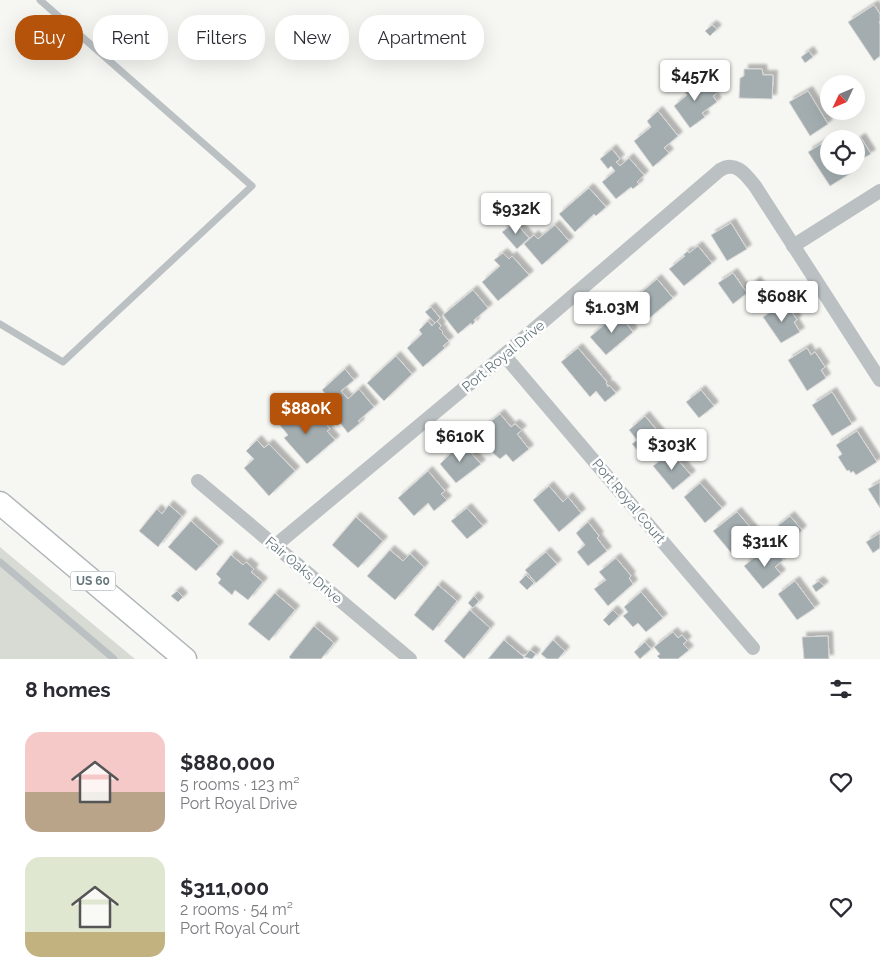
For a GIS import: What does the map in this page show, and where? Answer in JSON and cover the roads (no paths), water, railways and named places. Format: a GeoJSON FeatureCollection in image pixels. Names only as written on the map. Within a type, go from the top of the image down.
{"type":"FeatureCollection","features":[{"type":"Feature","properties":{"kind":"main road","name":"US 60"},"geometry":{"type":"LineString","coordinates":[[0,503],[185,659]]}},
{"type":"Feature","properties":{"kind":"street","name":"Port Royal Drive"},"geometry":{"type":"LineString","coordinates":[[276,545],[504,355],[720,170],[734,166],[744,172],[793,246]]}},
{"type":"Feature","properties":{"kind":"street"},"geometry":{"type":"LineString","coordinates":[[880,192],[793,246],[880,380]]}},
{"type":"Feature","properties":{"kind":"street","name":"Port Royal Court"},"geometry":{"type":"LineString","coordinates":[[504,355],[753,648]]}},
{"type":"Feature","properties":{"kind":"street","name":"Fair Oaks Drive"},"geometry":{"type":"LineString","coordinates":[[198,481],[410,659]]}},
{"type":"Feature","properties":{"kind":"lane"},"geometry":{"type":"LineString","coordinates":[[0,324],[63,362],[252,186],[40,0]]}},
{"type":"Feature","properties":{"kind":"lane"},"geometry":{"type":"LineString","coordinates":[[0,562],[114,659]]}}]}
